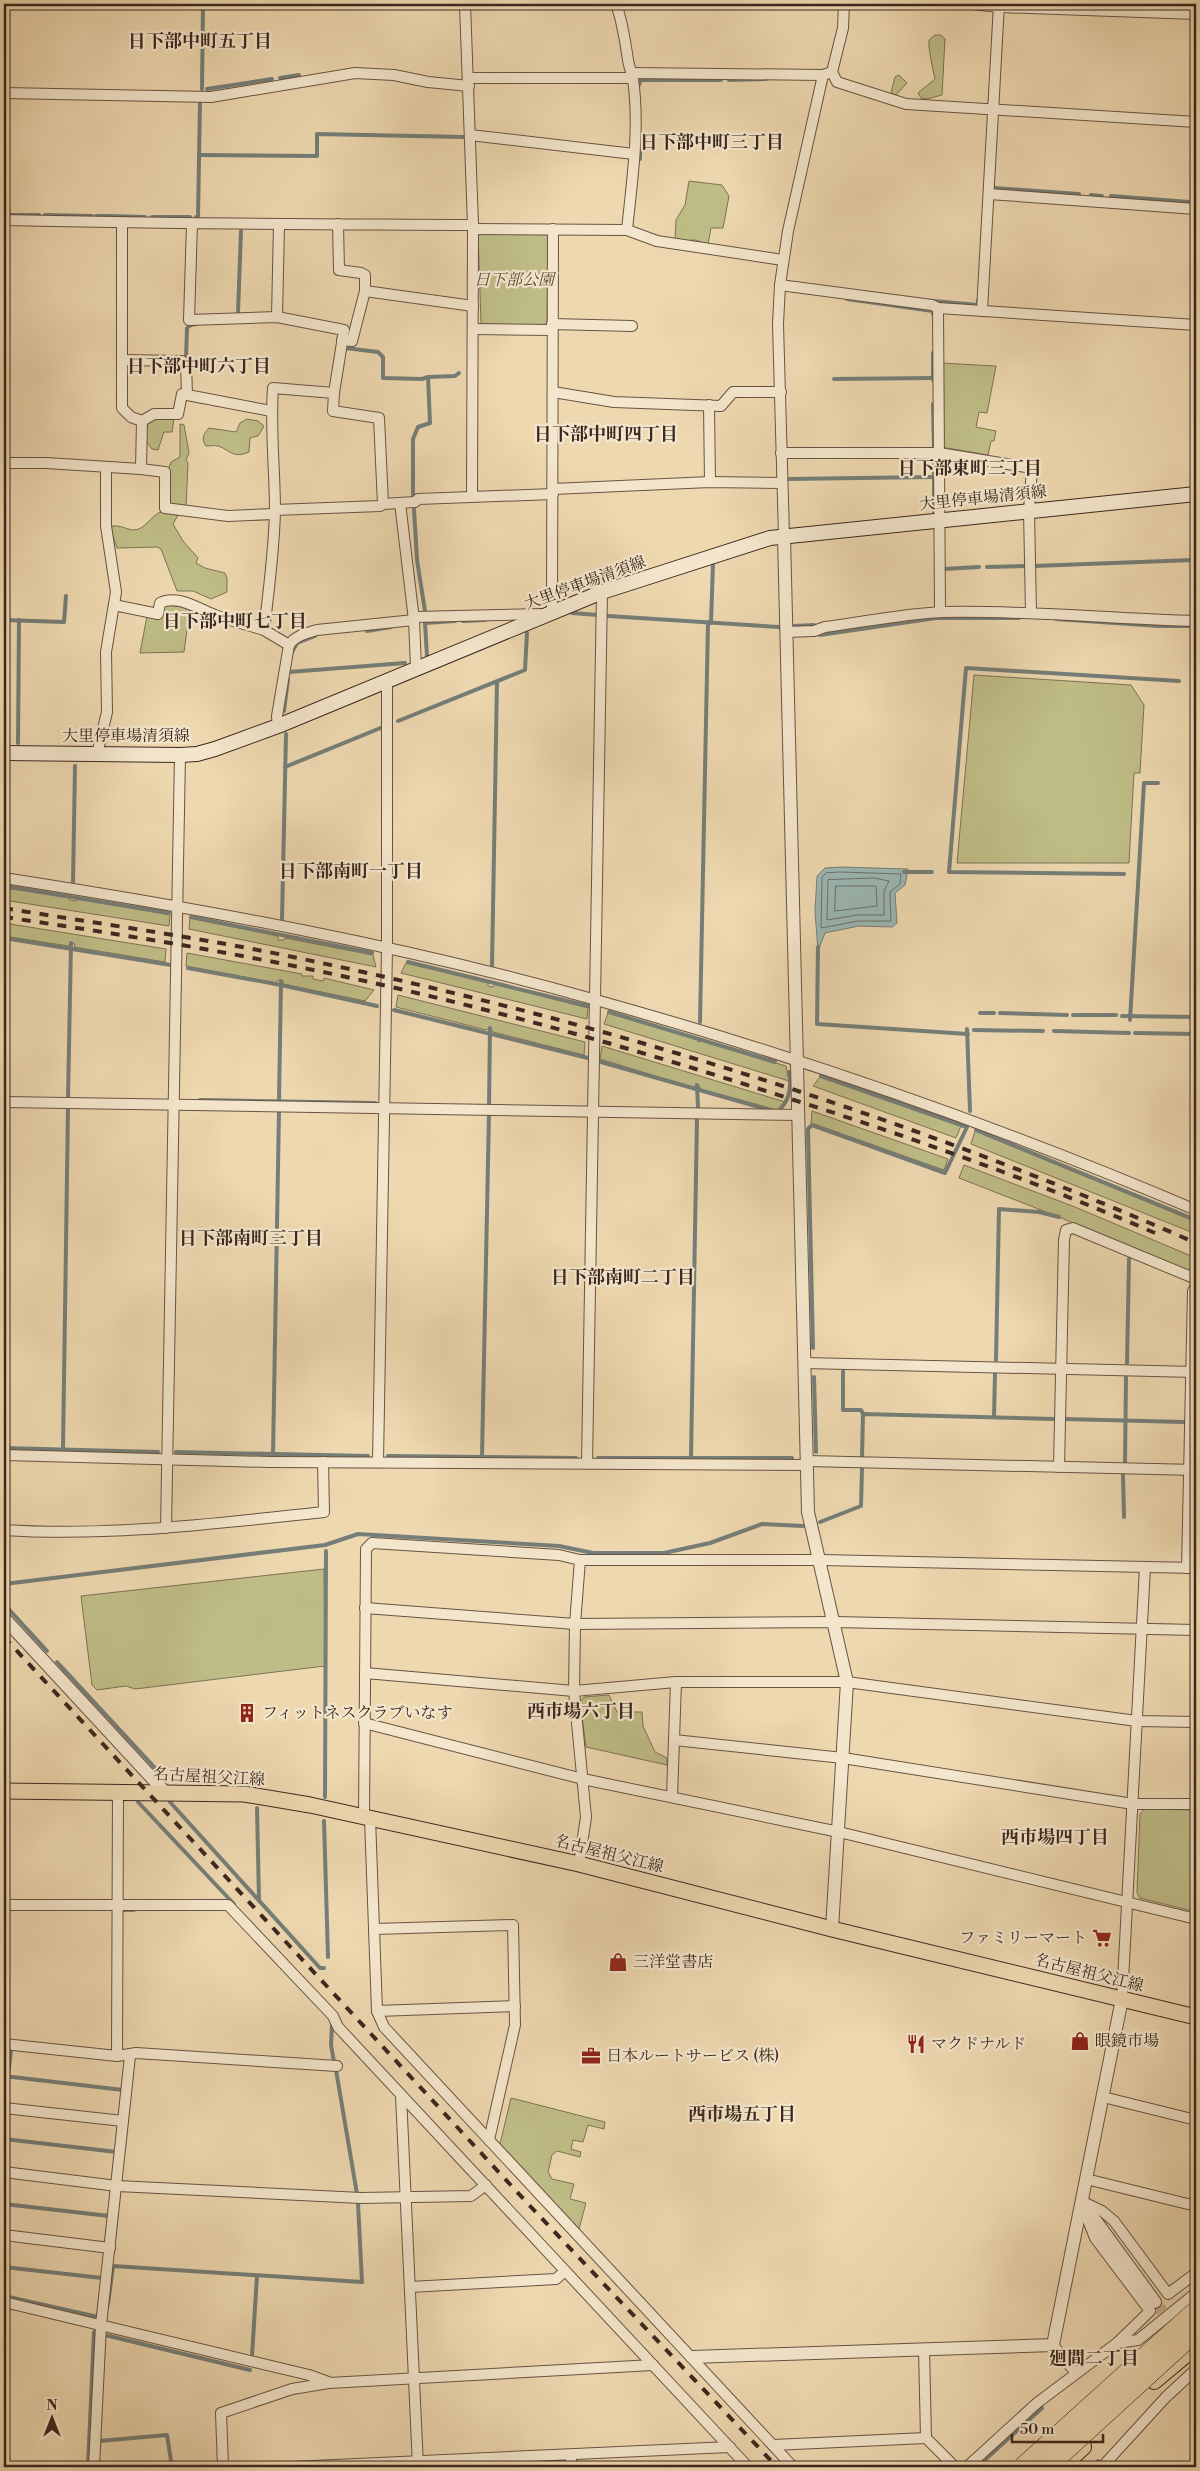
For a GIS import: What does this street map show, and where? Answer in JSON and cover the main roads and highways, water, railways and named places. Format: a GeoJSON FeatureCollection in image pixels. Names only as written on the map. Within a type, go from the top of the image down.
{"type":"FeatureCollection","features":[{"type":"Feature","properties":{"kind":"highway"},"geometry":{"type":"LineString","coordinates":[[1022,2467],[1196,2310]]}},
{"type":"Feature","properties":{"kind":"highway"},"geometry":{"type":"LineString","coordinates":[[1048,2467],[1196,2332]]}},
{"type":"Feature","properties":{"kind":"highway"},"geometry":{"type":"LineString","coordinates":[[1061,2467],[1164,2372],[1196,2346]]}},
{"type":"Feature","properties":{"kind":"main road","name":"大里停車場清須線"},"geometry":{"type":"LineString","coordinates":[[4,753],[180,755],[197,754],[215,749],[278,726],[602,592],[728,551],[784,536],[1196,494]]}},
{"type":"Feature","properties":{"kind":"main road","name":"名古屋祖父江線"},"geometry":{"type":"LineString","coordinates":[[4,1791],[164,1791],[244,1794],[367,1817],[580,1864],[832,1929],[1196,2017]]}},
{"type":"Feature","properties":{"kind":"water"},"geometry":{"type":"Polygon","coordinates":[[[825,868],[908,869],[905,885],[895,893],[897,923],[892,927],[859,926],[825,933],[818,951],[815,911],[817,876],[825,868]]]}},
{"type":"Feature","properties":{"kind":"waterway"},"geometry":{"type":"LineString","coordinates":[[202,89],[203,4]]}},
{"type":"Feature","properties":{"kind":"waterway"},"geometry":{"type":"LineString","coordinates":[[280,78],[299,75]]}},
{"type":"Feature","properties":{"kind":"waterway"},"geometry":{"type":"LineString","coordinates":[[207,89],[272,79]]}},
{"type":"Feature","properties":{"kind":"waterway"},"geometry":{"type":"LineString","coordinates":[[729,80],[766,79]]}},
{"type":"Feature","properties":{"kind":"waterway"},"geometry":{"type":"LineString","coordinates":[[638,87],[641,80],[721,80]]}},
{"type":"Feature","properties":{"kind":"waterway"},"geometry":{"type":"LineString","coordinates":[[196,217],[198,217],[200,102]]}},
{"type":"Feature","properties":{"kind":"waterway"},"geometry":{"type":"LineString","coordinates":[[199,155],[317,156],[317,134],[465,137]]}},
{"type":"Feature","properties":{"kind":"waterway"},"geometry":{"type":"LineString","coordinates":[[640,149],[640,159]]}},
{"type":"Feature","properties":{"kind":"waterway"},"geometry":{"type":"LineString","coordinates":[[994,188],[1079,194]]}},
{"type":"Feature","properties":{"kind":"waterway"},"geometry":{"type":"LineString","coordinates":[[1091,195],[1102,196]]}},
{"type":"Feature","properties":{"kind":"waterway"},"geometry":{"type":"LineString","coordinates":[[1111,196],[1189,202]]}},
{"type":"Feature","properties":{"kind":"waterway"},"geometry":{"type":"LineString","coordinates":[[4,215],[39,215]]}},
{"type":"Feature","properties":{"kind":"waterway"},"geometry":{"type":"LineString","coordinates":[[45,215],[92,216]]}},
{"type":"Feature","properties":{"kind":"waterway"},"geometry":{"type":"LineString","coordinates":[[96,216],[107,216]]}},
{"type":"Feature","properties":{"kind":"waterway"},"geometry":{"type":"LineString","coordinates":[[109,216],[145,217]]}},
{"type":"Feature","properties":{"kind":"waterway"},"geometry":{"type":"LineString","coordinates":[[152,217],[190,217]]}},
{"type":"Feature","properties":{"kind":"waterway"},"geometry":{"type":"LineString","coordinates":[[238,313],[241,231]]}},
{"type":"Feature","properties":{"kind":"waterway"},"geometry":{"type":"LineString","coordinates":[[847,299],[933,311],[933,314]]}},
{"type":"Feature","properties":{"kind":"waterway"},"geometry":{"type":"LineString","coordinates":[[933,301],[978,305],[978,300]]}},
{"type":"Feature","properties":{"kind":"waterway"},"geometry":{"type":"LineString","coordinates":[[186,359],[187,328],[196,324]]}},
{"type":"Feature","properties":{"kind":"waterway"},"geometry":{"type":"LineString","coordinates":[[345,348],[378,352],[383,357],[383,378],[422,379],[428,377]]}},
{"type":"Feature","properties":{"kind":"waterway"},"geometry":{"type":"LineString","coordinates":[[933,353],[933,380]]}},
{"type":"Feature","properties":{"kind":"waterway"},"geometry":{"type":"LineString","coordinates":[[413,497],[413,439],[418,427],[430,423],[428,377],[455,376],[459,373]]}},
{"type":"Feature","properties":{"kind":"waterway"},"geometry":{"type":"LineString","coordinates":[[834,379],[933,378]]}},
{"type":"Feature","properties":{"kind":"waterway"},"geometry":{"type":"LineString","coordinates":[[933,404],[934,449]]}},
{"type":"Feature","properties":{"kind":"waterway"},"geometry":{"type":"LineString","coordinates":[[934,456],[934,512]]}},
{"type":"Feature","properties":{"kind":"waterway"},"geometry":{"type":"LineString","coordinates":[[787,479],[934,477]]}},
{"type":"Feature","properties":{"kind":"waterway"},"geometry":{"type":"LineString","coordinates":[[414,509],[417,560],[425,611]]}},
{"type":"Feature","properties":{"kind":"waterway"},"geometry":{"type":"LineString","coordinates":[[1034,566],[1193,560]]}},
{"type":"Feature","properties":{"kind":"waterway"},"geometry":{"type":"LineString","coordinates":[[711,623],[713,564]]}},
{"type":"Feature","properties":{"kind":"waterway"},"geometry":{"type":"LineString","coordinates":[[987,567],[1026,566]]}},
{"type":"Feature","properties":{"kind":"waterway"},"geometry":{"type":"LineString","coordinates":[[944,569],[979,567]]}},
{"type":"Feature","properties":{"kind":"waterway"},"geometry":{"type":"LineString","coordinates":[[4,620],[64,622],[66,596]]}},
{"type":"Feature","properties":{"kind":"waterway"},"geometry":{"type":"LineString","coordinates":[[572,613],[598,615]]}},
{"type":"Feature","properties":{"kind":"waterway"},"geometry":{"type":"LineString","coordinates":[[608,616],[779,627]]}},
{"type":"Feature","properties":{"kind":"waterway"},"geometry":{"type":"LineString","coordinates":[[820,635],[936,618],[1019,618]]}},
{"type":"Feature","properties":{"kind":"waterway"},"geometry":{"type":"LineString","coordinates":[[1056,619],[1159,626],[1189,626]]}},
{"type":"Feature","properties":{"kind":"waterway"},"geometry":{"type":"LineString","coordinates":[[18,743],[19,620]]}},
{"type":"Feature","properties":{"kind":"waterway"},"geometry":{"type":"LineString","coordinates":[[463,621],[485,620]]}},
{"type":"Feature","properties":{"kind":"waterway"},"geometry":{"type":"LineString","coordinates":[[427,656],[425,623],[455,621]]}},
{"type":"Feature","properties":{"kind":"waterway"},"geometry":{"type":"LineString","coordinates":[[700,1022],[708,622]]}},
{"type":"Feature","properties":{"kind":"waterway"},"geometry":{"type":"LineString","coordinates":[[794,626],[814,625]]}},
{"type":"Feature","properties":{"kind":"waterway"},"geometry":{"type":"LineString","coordinates":[[367,631],[391,627]]}},
{"type":"Feature","properties":{"kind":"waterway"},"geometry":{"type":"LineString","coordinates":[[398,721],[525,670],[527,633]]}},
{"type":"Feature","properties":{"kind":"waterway"},"geometry":{"type":"LineString","coordinates":[[292,652],[297,643],[315,636]]}},
{"type":"Feature","properties":{"kind":"waterway"},"geometry":{"type":"LineString","coordinates":[[289,672],[405,663]]}},
{"type":"Feature","properties":{"kind":"waterway"},"geometry":{"type":"LineString","coordinates":[[1124,874],[949,872],[966,668],[1179,681]]}},
{"type":"Feature","properties":{"kind":"waterway"},"geometry":{"type":"LineString","coordinates":[[284,711],[288,679]]}},
{"type":"Feature","properties":{"kind":"waterway"},"geometry":{"type":"LineString","coordinates":[[492,966],[497,682]]}},
{"type":"Feature","properties":{"kind":"waterway"},"geometry":{"type":"LineString","coordinates":[[285,767],[383,727]]}},
{"type":"Feature","properties":{"kind":"waterway"},"geometry":{"type":"LineString","coordinates":[[282,919],[286,734]]}},
{"type":"Feature","properties":{"kind":"waterway"},"geometry":{"type":"LineString","coordinates":[[73,882],[75,766]]}},
{"type":"Feature","properties":{"kind":"waterway"},"geometry":{"type":"LineString","coordinates":[[1130,1020],[1144,783],[1158,783]]}},
{"type":"Feature","properties":{"kind":"waterway"},"geometry":{"type":"LineString","coordinates":[[904,872],[932,872]]}},
{"type":"Feature","properties":{"kind":"waterway"},"geometry":{"type":"LineString","coordinates":[[4,886],[169,913]]}},
{"type":"Feature","properties":{"kind":"waterway"},"geometry":{"type":"LineString","coordinates":[[191,917],[372,953]]}},
{"type":"Feature","properties":{"kind":"waterway"},"geometry":{"type":"LineString","coordinates":[[4,938],[171,965]]}},
{"type":"Feature","properties":{"kind":"waterway"},"geometry":{"type":"LineString","coordinates":[[68,1098],[71,943]]}},
{"type":"Feature","properties":{"kind":"waterway"},"geometry":{"type":"LineString","coordinates":[[818,947],[817,1024],[968,1034]]}},
{"type":"Feature","properties":{"kind":"waterway"},"geometry":{"type":"LineString","coordinates":[[408,962],[588,1006]]}},
{"type":"Feature","properties":{"kind":"waterway"},"geometry":{"type":"LineString","coordinates":[[188,968],[281,985],[377,1006]]}},
{"type":"Feature","properties":{"kind":"waterway"},"geometry":{"type":"LineString","coordinates":[[279,1101],[281,981]]}},
{"type":"Feature","properties":{"kind":"waterway"},"geometry":{"type":"LineString","coordinates":[[394,1010],[588,1058]]}},
{"type":"Feature","properties":{"kind":"waterway"},"geometry":{"type":"LineString","coordinates":[[609,1012],[775,1062]]}},
{"type":"Feature","properties":{"kind":"waterway"},"geometry":{"type":"LineString","coordinates":[[980,1013],[994,1013]]}},
{"type":"Feature","properties":{"kind":"waterway"},"geometry":{"type":"LineString","coordinates":[[1000,1013],[1067,1015]]}},
{"type":"Feature","properties":{"kind":"waterway"},"geometry":{"type":"LineString","coordinates":[[1073,1015],[1116,1015]]}},
{"type":"Feature","properties":{"kind":"waterway"},"geometry":{"type":"LineString","coordinates":[[1122,1016],[1196,1017]]}},
{"type":"Feature","properties":{"kind":"waterway"},"geometry":{"type":"LineString","coordinates":[[489,1106],[490,1028]]}},
{"type":"Feature","properties":{"kind":"waterway"},"geometry":{"type":"LineString","coordinates":[[967,1029],[970,1111]]}},
{"type":"Feature","properties":{"kind":"waterway"},"geometry":{"type":"LineString","coordinates":[[974,1030],[1043,1031]]}},
{"type":"Feature","properties":{"kind":"waterway"},"geometry":{"type":"LineString","coordinates":[[1054,1031],[1129,1033]]}},
{"type":"Feature","properties":{"kind":"waterway"},"geometry":{"type":"LineString","coordinates":[[1135,1033],[1195,1034]]}},
{"type":"Feature","properties":{"kind":"waterway"},"geometry":{"type":"LineString","coordinates":[[601,1062],[770,1110]]}},
{"type":"Feature","properties":{"kind":"waterway"},"geometry":{"type":"LineString","coordinates":[[777,1112],[789,1094],[789,1072]]}},
{"type":"Feature","properties":{"kind":"waterway"},"geometry":{"type":"LineString","coordinates":[[813,1348],[808,1129],[812,1125],[945,1173],[967,1127],[821,1076]]}},
{"type":"Feature","properties":{"kind":"waterway"},"geometry":{"type":"LineString","coordinates":[[697,1085],[698,1108]]}},
{"type":"Feature","properties":{"kind":"waterway"},"geometry":{"type":"LineString","coordinates":[[200,1100],[375,1103]]}},
{"type":"Feature","properties":{"kind":"waterway"},"geometry":{"type":"LineString","coordinates":[[63,1449],[68,1106]]}},
{"type":"Feature","properties":{"kind":"waterway"},"geometry":{"type":"LineString","coordinates":[[273,1455],[279,1110]]}},
{"type":"Feature","properties":{"kind":"waterway"},"geometry":{"type":"LineString","coordinates":[[482,1457],[489,1113]]}},
{"type":"Feature","properties":{"kind":"waterway"},"geometry":{"type":"LineString","coordinates":[[691,1458],[697,1118]]}},
{"type":"Feature","properties":{"kind":"waterway"},"geometry":{"type":"LineString","coordinates":[[976,1130],[1196,1220]]}},
{"type":"Feature","properties":{"kind":"waterway"},"geometry":{"type":"LineString","coordinates":[[996,1360],[999,1209],[1039,1212],[1059,1217]]}},
{"type":"Feature","properties":{"kind":"waterway"},"geometry":{"type":"LineString","coordinates":[[1127,1363],[1129,1259]]}},
{"type":"Feature","properties":{"kind":"waterway"},"geometry":{"type":"LineString","coordinates":[[843,1371],[843,1410],[861,1410],[863,1414]]}},
{"type":"Feature","properties":{"kind":"waterway"},"geometry":{"type":"LineString","coordinates":[[994,1417],[995,1374]]}},
{"type":"Feature","properties":{"kind":"waterway"},"geometry":{"type":"LineString","coordinates":[[814,1377],[816,1452]]}},
{"type":"Feature","properties":{"kind":"waterway"},"geometry":{"type":"LineString","coordinates":[[1125,1464],[1126,1377]]}},
{"type":"Feature","properties":{"kind":"waterway"},"geometry":{"type":"LineString","coordinates":[[862,1457],[863,1414],[1054,1419]]}},
{"type":"Feature","properties":{"kind":"waterway"},"geometry":{"type":"LineString","coordinates":[[1064,1419],[1184,1422]]}},
{"type":"Feature","properties":{"kind":"waterway"},"geometry":{"type":"LineString","coordinates":[[4,1448],[158,1452]]}},
{"type":"Feature","properties":{"kind":"waterway"},"geometry":{"type":"LineString","coordinates":[[176,1452],[368,1456]]}},
{"type":"Feature","properties":{"kind":"waterway"},"geometry":{"type":"LineString","coordinates":[[388,1456],[576,1458]]}},
{"type":"Feature","properties":{"kind":"waterway"},"geometry":{"type":"LineString","coordinates":[[598,1458],[792,1458]]}},
{"type":"Feature","properties":{"kind":"waterway"},"geometry":{"type":"LineString","coordinates":[[820,1522],[861,1506],[862,1468]]}},
{"type":"Feature","properties":{"kind":"waterway"},"geometry":{"type":"LineString","coordinates":[[1123,1474],[1124,1517]]}},
{"type":"Feature","properties":{"kind":"waterway"},"geometry":{"type":"LineString","coordinates":[[4,1584],[325,1545],[358,1534],[559,1546],[593,1553],[664,1553],[710,1543],[762,1524],[803,1526]]}},
{"type":"Feature","properties":{"kind":"waterway"},"geometry":{"type":"LineString","coordinates":[[325,1797],[326,1551]]}},
{"type":"Feature","properties":{"kind":"waterway"},"geometry":{"type":"LineString","coordinates":[[4,1604],[47,1651]]}},
{"type":"Feature","properties":{"kind":"waterway"},"geometry":{"type":"LineString","coordinates":[[57,1662],[156,1769]]}},
{"type":"Feature","properties":{"kind":"waterway"},"geometry":{"type":"LineString","coordinates":[[138,1802],[234,1904]]}},
{"type":"Feature","properties":{"kind":"waterway"},"geometry":{"type":"LineString","coordinates":[[170,1802],[320,1968],[324,1968]]}},
{"type":"Feature","properties":{"kind":"waterway"},"geometry":{"type":"LineString","coordinates":[[257,1808],[259,1900]]}},
{"type":"Feature","properties":{"kind":"waterway"},"geometry":{"type":"LineString","coordinates":[[324,1821],[328,1957]]}},
{"type":"Feature","properties":{"kind":"waterway"},"geometry":{"type":"LineString","coordinates":[[121,1912],[121,1910],[134,1910]]}},
{"type":"Feature","properties":{"kind":"waterway"},"geometry":{"type":"LineString","coordinates":[[332,2025],[331,2045],[334,2062]]}},
{"type":"Feature","properties":{"kind":"waterway"},"geometry":{"type":"LineString","coordinates":[[5,2103],[11,2050]]}},
{"type":"Feature","properties":{"kind":"waterway"},"geometry":{"type":"LineString","coordinates":[[336,2070],[357,2194]]}},
{"type":"Feature","properties":{"kind":"waterway"},"geometry":{"type":"LineString","coordinates":[[4,2076],[123,2090]]}},
{"type":"Feature","properties":{"kind":"waterway"},"geometry":{"type":"LineString","coordinates":[[4,2139],[117,2152]]}},
{"type":"Feature","properties":{"kind":"waterway"},"geometry":{"type":"LineString","coordinates":[[108,2304],[113,2266],[362,2282],[358,2203]]}},
{"type":"Feature","properties":{"kind":"waterway"},"geometry":{"type":"LineString","coordinates":[[4,2204],[109,2216]]}},
{"type":"Feature","properties":{"kind":"waterway"},"geometry":{"type":"LineString","coordinates":[[4,2267],[102,2278]]}},
{"type":"Feature","properties":{"kind":"waterway"},"geometry":{"type":"LineString","coordinates":[[252,2356],[257,2276]]}},
{"type":"Feature","properties":{"kind":"waterway"},"geometry":{"type":"LineString","coordinates":[[4,2296],[98,2317]]}},
{"type":"Feature","properties":{"kind":"waterway"},"geometry":{"type":"LineString","coordinates":[[88,2467],[94,2332]]}},
{"type":"Feature","properties":{"kind":"waterway"},"geometry":{"type":"LineString","coordinates":[[105,2335],[250,2370]]}},
{"type":"Feature","properties":{"kind":"waterway"},"geometry":{"type":"LineString","coordinates":[[977,2467],[1042,2408]]}},
{"type":"Feature","properties":{"kind":"waterway"},"geometry":{"type":"LineString","coordinates":[[99,2441],[167,2435],[172,2467]]}},
{"type":"Feature","properties":{"kind":"waterway"},"geometry":{"type":"LineString","coordinates":[[1092,2467],[1098,2461]]}},
{"type":"Feature","properties":{"kind":"tunnel"},"geometry":{"type":"LineString","coordinates":[[1155,2302],[1173,2326]]}},
{"type":"Feature","properties":{"kind":"railway"},"geometry":{"type":"LineString","coordinates":[[4,908],[185,937],[293,957],[409,982],[639,1042],[752,1076],[977,1154],[1087,1197],[1196,1243]]}},
{"type":"Feature","properties":{"kind":"railway"},"geometry":{"type":"LineString","coordinates":[[4,917],[218,951],[289,965],[353,978],[543,1025],[732,1080],[885,1130],[1021,1179],[1155,1233]]}},
{"type":"Feature","properties":{"kind":"railway"},"geometry":{"type":"LineString","coordinates":[[4,1637],[531,2207],[777,2467]]}},
{"type":"Feature","properties":{"kind":"place","name":"フィットネスクラブいなす"},"geometry":{"type":"Point","coordinates":[247,1713]}},
{"type":"Feature","properties":{"kind":"place","name":"ファミリーマート"},"geometry":{"type":"Point","coordinates":[1102,1938]}},
{"type":"Feature","properties":{"kind":"place","name":"三洋堂書店"},"geometry":{"type":"Point","coordinates":[618,1962]}},
{"type":"Feature","properties":{"kind":"place","name":"眼鏡市場"},"geometry":{"type":"Point","coordinates":[1080,2041]}},
{"type":"Feature","properties":{"kind":"place","name":"マクドナルド"},"geometry":{"type":"Point","coordinates":[916,2044]}},
{"type":"Feature","properties":{"kind":"place","name":"日本ルートサービス (株)"},"geometry":{"type":"Point","coordinates":[591,2056]}},
{"type":"Feature","properties":{"kind":"district","name":"日下部中町五丁目"},"geometry":{"type":"Point","coordinates":[200,41]}},
{"type":"Feature","properties":{"kind":"district","name":"日下部中町三丁目"},"geometry":{"type":"Point","coordinates":[712,142]}},
{"type":"Feature","properties":{"kind":"district","name":"日下部中町六丁目"},"geometry":{"type":"Point","coordinates":[199,366]}},
{"type":"Feature","properties":{"kind":"district","name":"日下部中町四丁目"},"geometry":{"type":"Point","coordinates":[606,434]}},
{"type":"Feature","properties":{"kind":"district","name":"日下部東町三丁目"},"geometry":{"type":"Point","coordinates":[970,468]}},
{"type":"Feature","properties":{"kind":"district","name":"日下部中町七丁目"},"geometry":{"type":"Point","coordinates":[235,621]}},
{"type":"Feature","properties":{"kind":"district","name":"日下部南町一丁目"},"geometry":{"type":"Point","coordinates":[351,871]}},
{"type":"Feature","properties":{"kind":"district","name":"日下部南町三丁目"},"geometry":{"type":"Point","coordinates":[251,1238]}},
{"type":"Feature","properties":{"kind":"district","name":"日下部南町二丁目"},"geometry":{"type":"Point","coordinates":[623,1277]}},
{"type":"Feature","properties":{"kind":"district","name":"西市場六丁目"},"geometry":{"type":"Point","coordinates":[581,1711]}},
{"type":"Feature","properties":{"kind":"district","name":"西市場四丁目"},"geometry":{"type":"Point","coordinates":[1055,1837]}},
{"type":"Feature","properties":{"kind":"district","name":"西市場五丁目"},"geometry":{"type":"Point","coordinates":[742,2114]}},
{"type":"Feature","properties":{"kind":"district","name":"廻間二丁目"},"geometry":{"type":"Point","coordinates":[1094,2358]}},
{"type":"Feature","properties":{"kind":"park label","name":"日下部公園"},"geometry":{"type":"Point","coordinates":[514,280]}}]}
